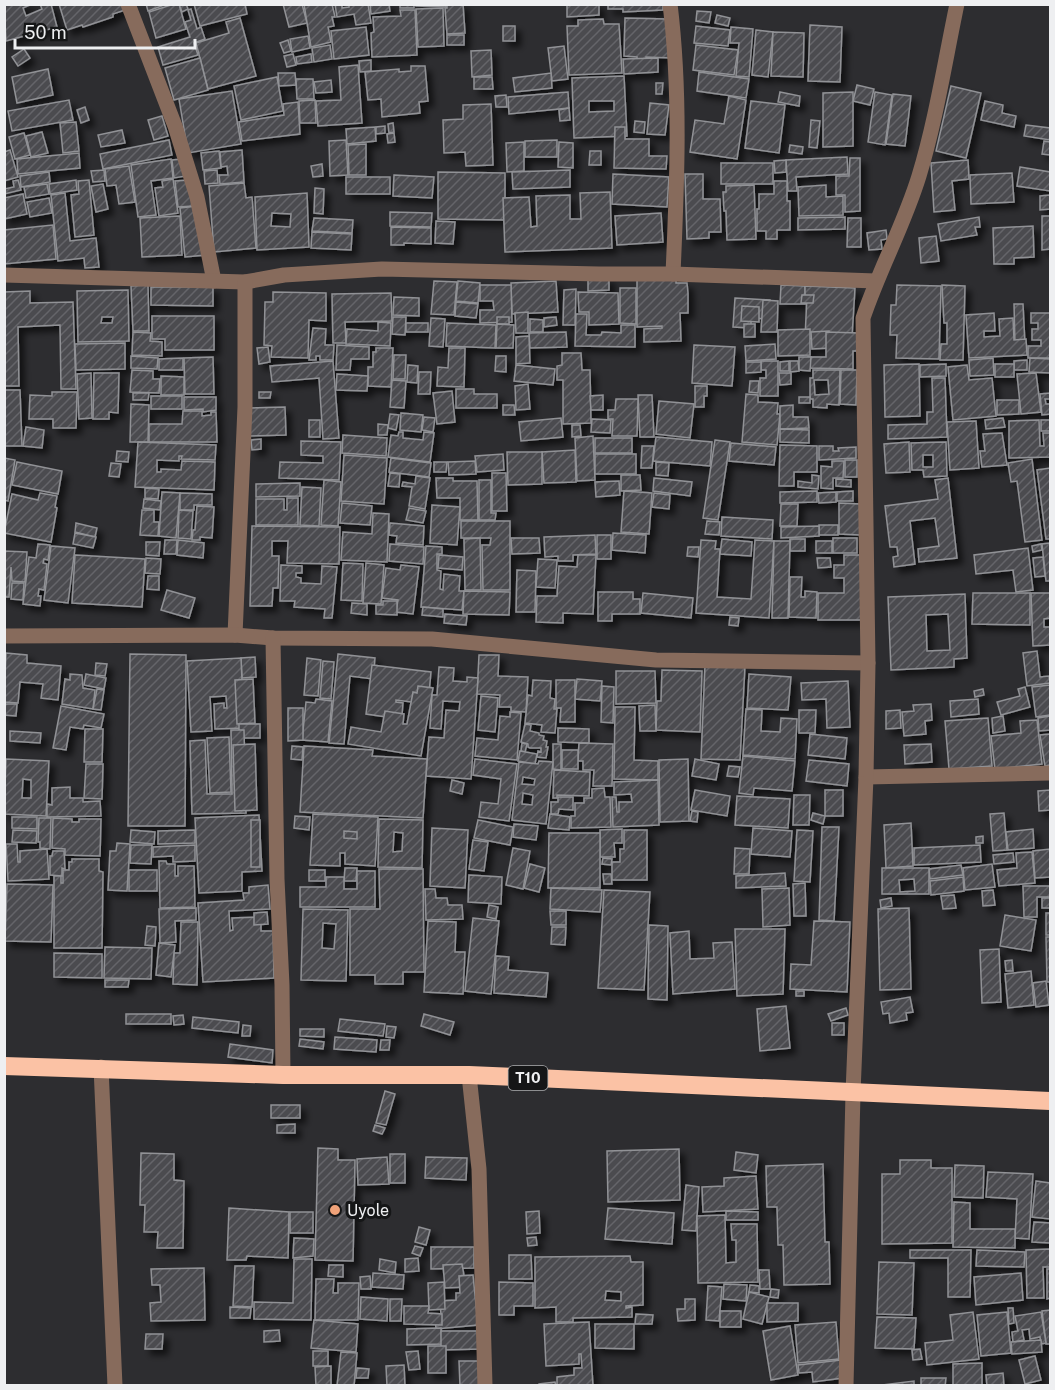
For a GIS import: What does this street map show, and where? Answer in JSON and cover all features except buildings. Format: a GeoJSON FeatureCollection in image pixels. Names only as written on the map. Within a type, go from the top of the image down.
{"type":"FeatureCollection","features":[{"type":"Feature","properties":{"kind":"highway","name":"T10"},"geometry":{"type":"LineString","coordinates":[[4,1066],[101,1067],[283,1075],[469,1075],[1050,1101]]}},
{"type":"Feature","properties":{"kind":"street"},"geometry":{"type":"LineString","coordinates":[[128,4],[176,126],[197,197],[214,281]]}},
{"type":"Feature","properties":{"kind":"street"},"geometry":{"type":"LineString","coordinates":[[670,4],[676,75],[677,139],[673,274]]}},
{"type":"Feature","properties":{"kind":"street"},"geometry":{"type":"LineString","coordinates":[[846,1386],[853,1093],[866,777],[868,663],[863,318],[876,281],[901,226],[919,175],[957,4]]}},
{"type":"Feature","properties":{"kind":"street"},"geometry":{"type":"LineString","coordinates":[[4,275],[246,282],[284,275],[382,269],[673,274],[876,281]]}},
{"type":"Feature","properties":{"kind":"street"},"geometry":{"type":"LineString","coordinates":[[235,635],[245,407],[246,282]]}},
{"type":"Feature","properties":{"kind":"street"},"geometry":{"type":"LineString","coordinates":[[4,636],[235,635],[273,639],[432,639],[656,660],[868,663]]}},
{"type":"Feature","properties":{"kind":"street"},"geometry":{"type":"LineString","coordinates":[[273,639],[283,1075]]}},
{"type":"Feature","properties":{"kind":"street"},"geometry":{"type":"LineString","coordinates":[[866,777],[1050,773]]}},
{"type":"Feature","properties":{"kind":"street"},"geometry":{"type":"LineString","coordinates":[[101,1067],[115,1386]]}},
{"type":"Feature","properties":{"kind":"street"},"geometry":{"type":"LineString","coordinates":[[469,1075],[479,1169],[485,1386]]}},
{"type":"Feature","properties":{"kind":"place","name":"Uyole"},"geometry":{"type":"Point","coordinates":[335,1210]}}]}
